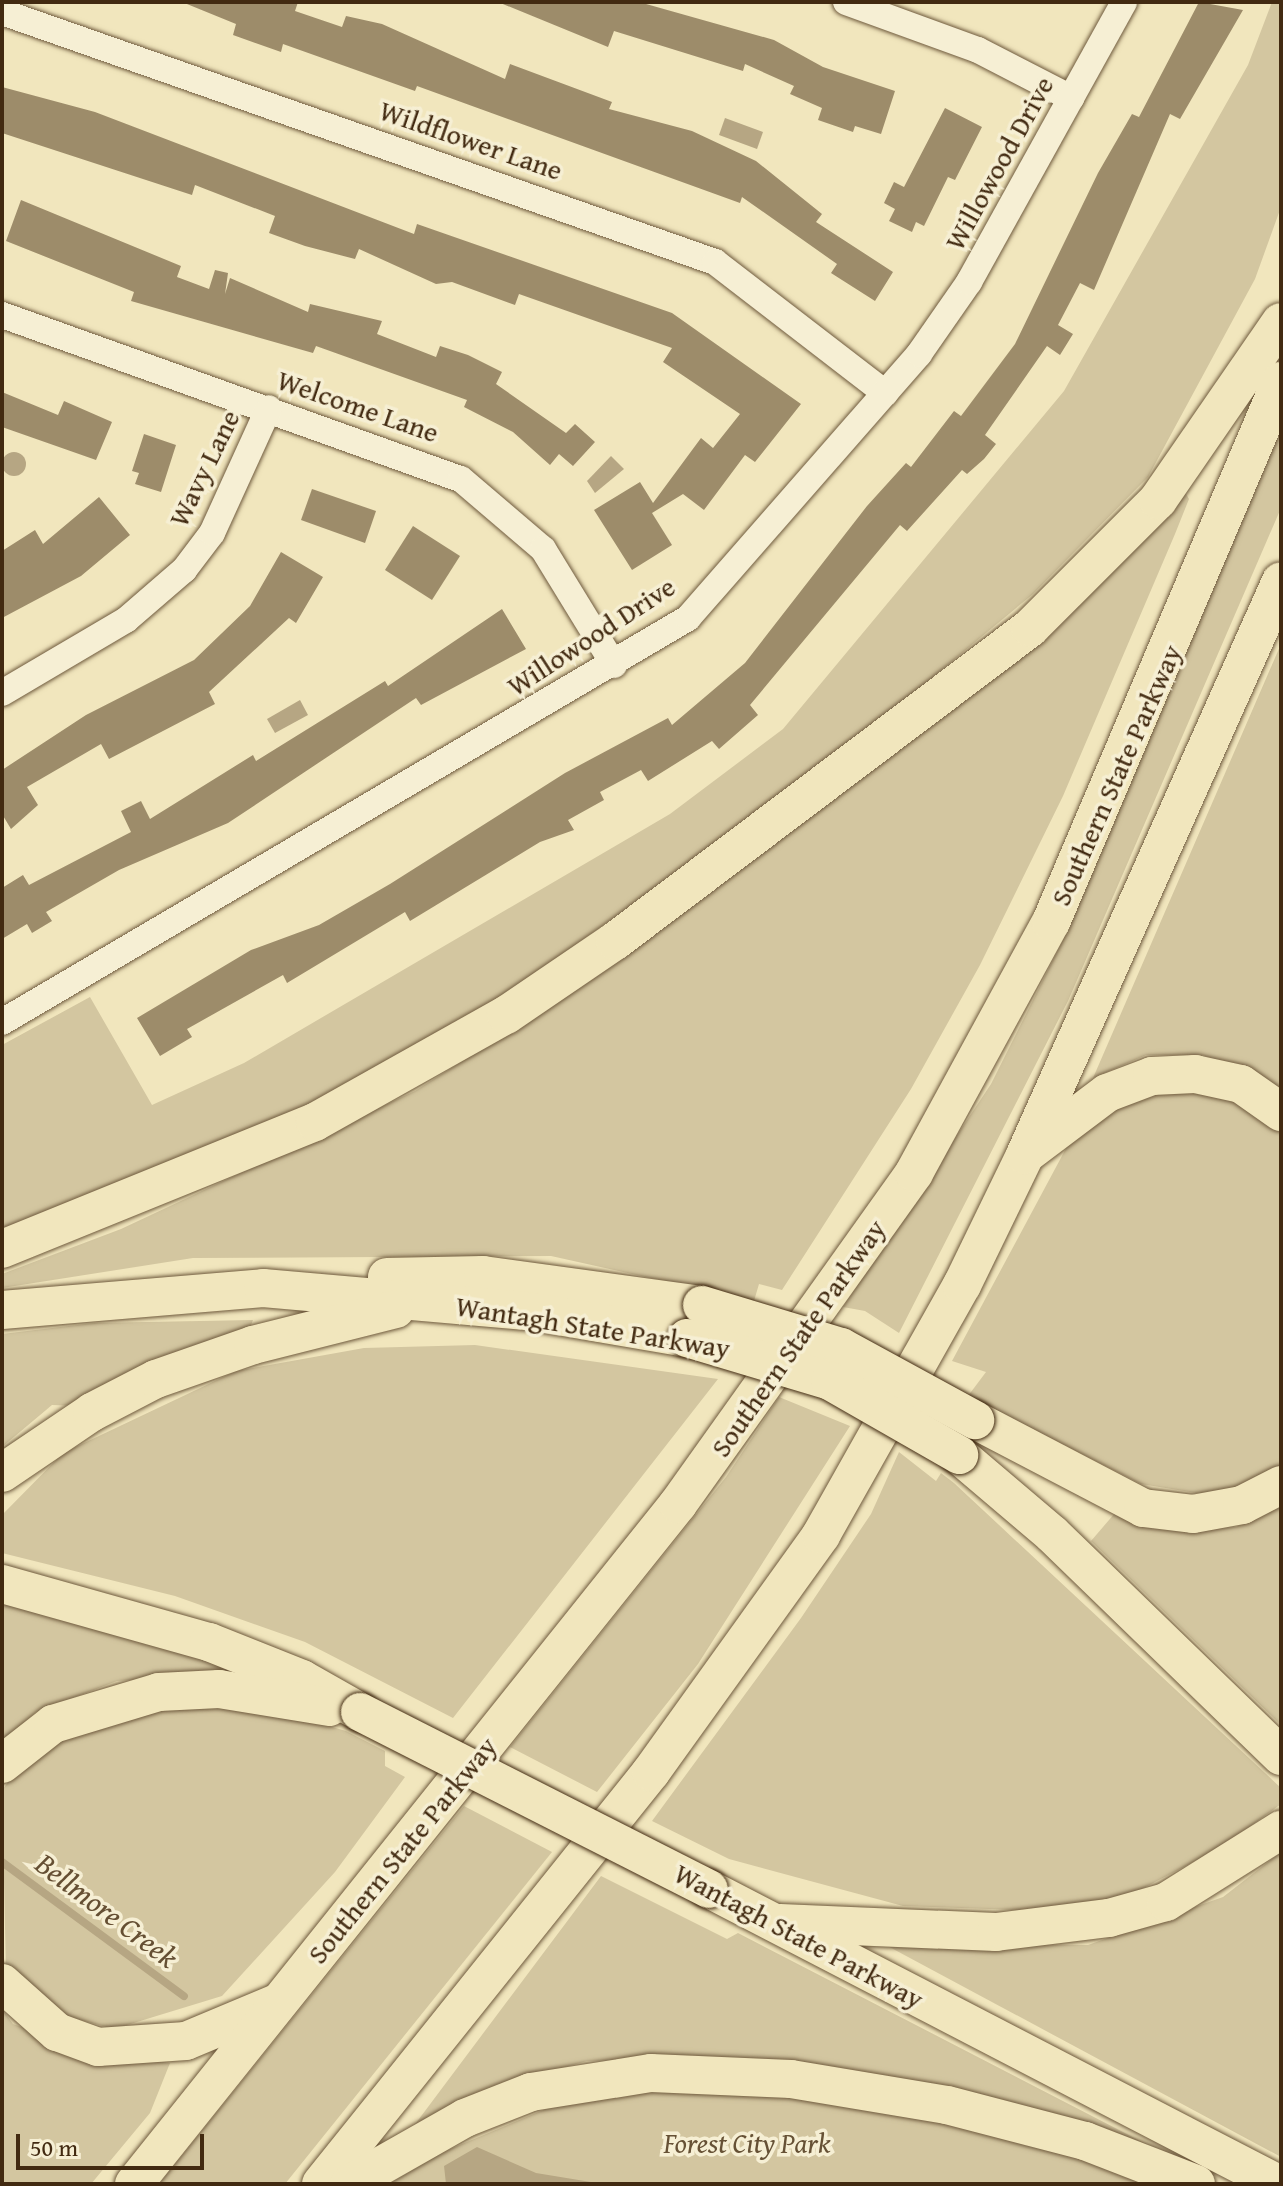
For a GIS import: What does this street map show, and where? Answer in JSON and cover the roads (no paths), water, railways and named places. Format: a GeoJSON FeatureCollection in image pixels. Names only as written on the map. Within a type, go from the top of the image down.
{"type":"FeatureCollection","features":[{"type":"Feature","properties":{"kind":"highway"},"geometry":{"type":"LineString","coordinates":[[2,1249],[315,1122],[506,1015],[628,932],[1051,608],[1158,500],[1281,322]]}},
{"type":"Feature","properties":{"kind":"highway","name":"Southern State Parkway"},"geometry":{"type":"LineString","coordinates":[[134,2184],[678,1504],[914,1173],[1058,908],[1281,381]]}},
{"type":"Feature","properties":{"kind":"highway"},"geometry":{"type":"LineString","coordinates":[[321,2184],[651,1772],[803,1561],[962,1285],[1025,1155],[1281,581]]}},
{"type":"Feature","properties":{"kind":"highway"},"geometry":{"type":"LineString","coordinates":[[1025,1155],[1107,1093],[1152,1076],[1195,1074],[1241,1084],[1281,1112]]}},
{"type":"Feature","properties":{"kind":"highway"},"geometry":{"type":"LineString","coordinates":[[263,1288],[483,1275],[695,1321],[841,1347],[1143,1508],[1193,1514],[1242,1505],[1281,1485]]}},
{"type":"Feature","properties":{"kind":"highway","name":"Wantagh State Parkway"},"geometry":{"type":"LineString","coordinates":[[2,1310],[263,1288],[695,1321],[830,1381],[959,1455],[1052,1534],[1281,1756]]}},
{"type":"Feature","properties":{"kind":"highway"},"geometry":{"type":"LineString","coordinates":[[2,1473],[92,1412],[156,1379],[253,1345],[426,1301]]}},
{"type":"Feature","properties":{"kind":"highway","name":"Wantagh State Parkway"},"geometry":{"type":"LineString","coordinates":[[2,1584],[209,1642],[302,1679],[360,1712],[1278,2184]]}},
{"type":"Feature","properties":{"kind":"highway"},"geometry":{"type":"LineString","coordinates":[[2,1764],[53,1724],[159,1692],[219,1689],[360,1712]]}},
{"type":"Feature","properties":{"kind":"highway"},"geometry":{"type":"LineString","coordinates":[[770,1923],[1011,1930],[1109,1918],[1166,1902],[1216,1875],[1281,1830]]}},
{"type":"Feature","properties":{"kind":"highway"},"geometry":{"type":"LineString","coordinates":[[2,1983],[57,2032],[98,2047],[186,2041],[283,2000]]}},
{"type":"Feature","properties":{"kind":"highway"},"geometry":{"type":"LineString","coordinates":[[349,2184],[465,2118],[531,2092],[651,2073],[791,2079],[947,2105],[1085,2141],[1196,2184]]}},
{"type":"Feature","properties":{"kind":"street"},"geometry":{"type":"LineString","coordinates":[[846,2],[978,50],[1071,98]]}},
{"type":"Feature","properties":{"kind":"street","name":"Willowood Drive"},"geometry":{"type":"LineString","coordinates":[[2,1022],[614,665],[688,618],[885,393],[969,282],[1124,2]]}},
{"type":"Feature","properties":{"kind":"street","name":"Wildflower Lane"},"geometry":{"type":"LineString","coordinates":[[2,12],[715,262],[885,393]]}},
{"type":"Feature","properties":{"kind":"street","name":"Welcome Lane"},"geometry":{"type":"LineString","coordinates":[[2,315],[423,462],[485,493],[543,549],[614,665]]}},
{"type":"Feature","properties":{"kind":"street","name":"Wavy Lane"},"geometry":{"type":"LineString","coordinates":[[2,693],[126,620],[184,570],[212,533],[269,408]]}},
{"type":"Feature","properties":{"kind":"waterway","name":"Bellmore Creek"},"geometry":{"type":"LineString","coordinates":[[2,1862],[184,1996]]}},
{"type":"Feature","properties":{"kind":"park label","name":"Forest City Park"},"geometry":{"type":"Point","coordinates":[747,2143]}}]}
